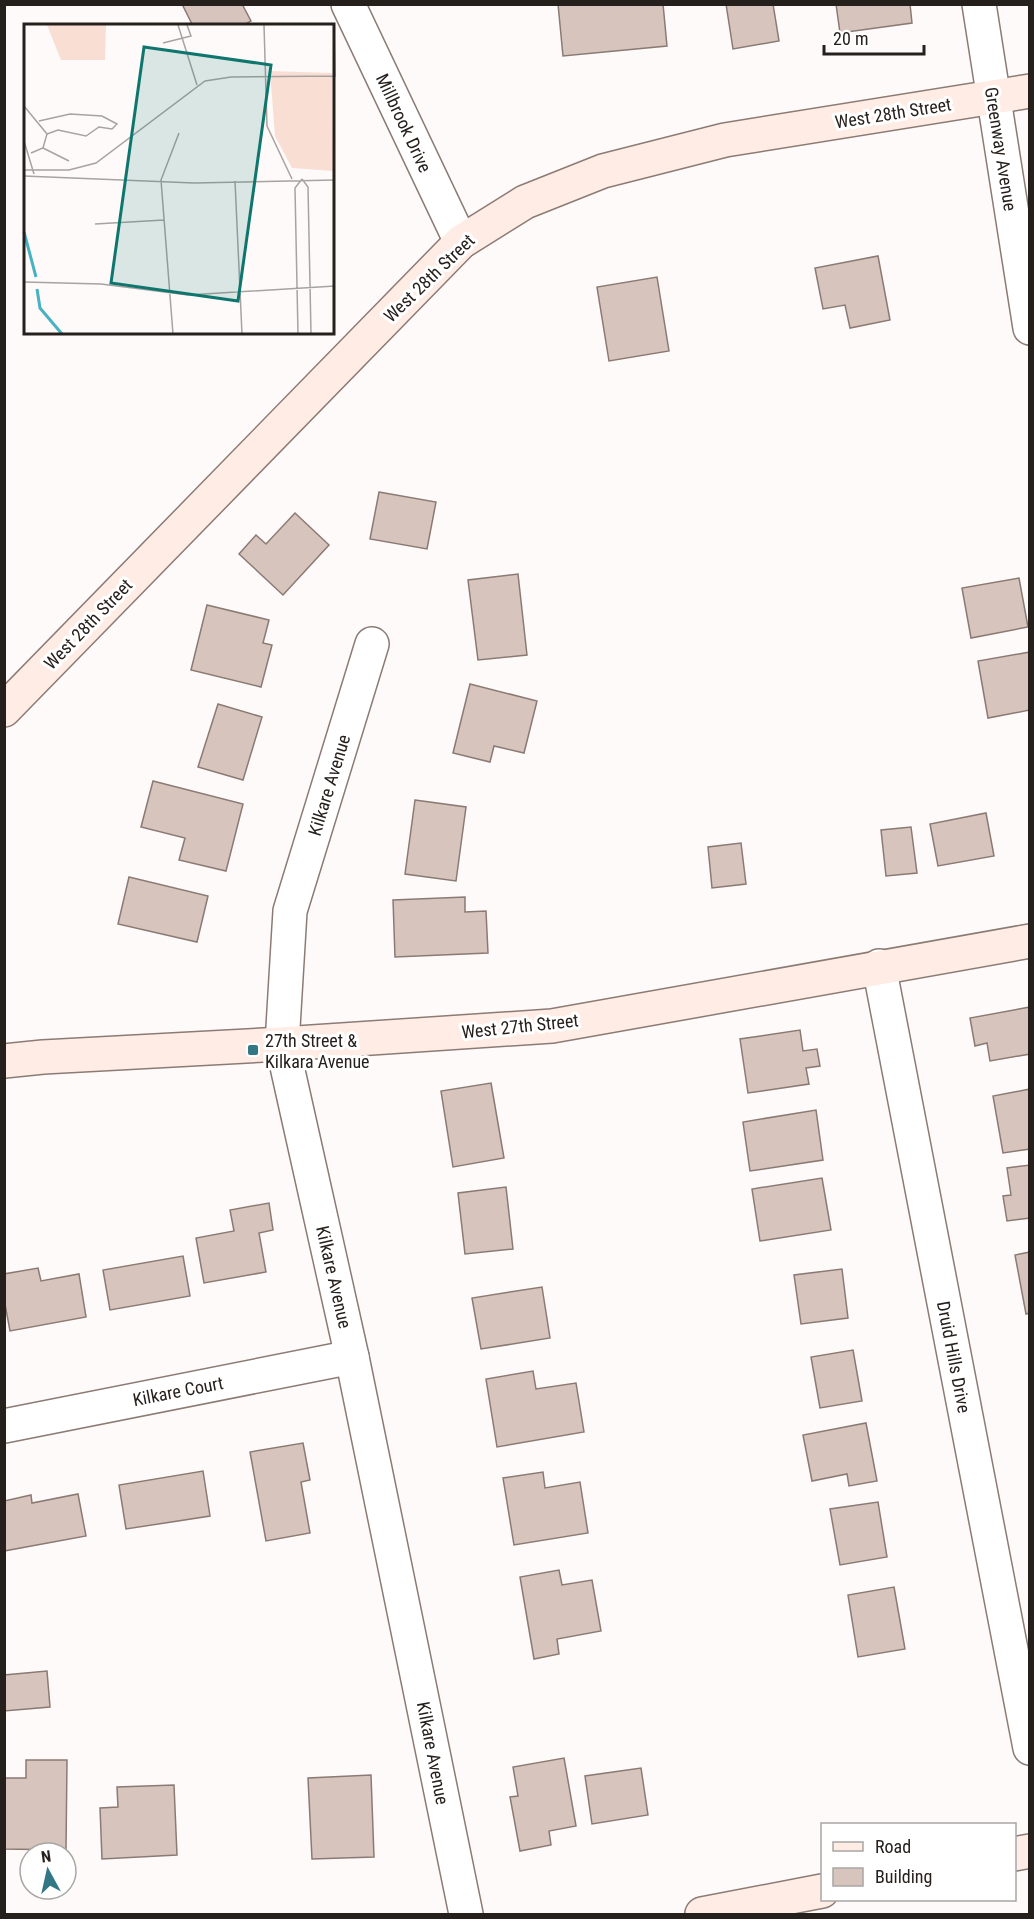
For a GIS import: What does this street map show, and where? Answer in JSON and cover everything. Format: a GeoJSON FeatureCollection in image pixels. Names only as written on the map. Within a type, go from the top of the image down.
{"type":"FeatureCollection","features":[{"type":"Feature","properties":{"kind":"street","name":"Millbrook Drive"},"geometry":{"type":"LineString","coordinates":[[348,4],[460,242]]}},
{"type":"Feature","properties":{"kind":"street","name":"Greenway Avenue"},"geometry":{"type":"LineString","coordinates":[[979,4],[1029,328]]}},
{"type":"Feature","properties":{"kind":"street","name":"West 28th Street"},"geometry":{"type":"LineString","coordinates":[[4,710],[460,242],[525,202],[603,171],[725,140],[1029,92]]}},
{"type":"Feature","properties":{"kind":"street","name":"Kilkare Avenue"},"geometry":{"type":"LineString","coordinates":[[372,644],[290,911],[282,1044],[352,1357],[466,1914]]}},
{"type":"Feature","properties":{"kind":"street","name":"West 27th Street"},"geometry":{"type":"LineString","coordinates":[[4,1061],[552,1026],[1029,941]]}},
{"type":"Feature","properties":{"kind":"street","name":"Druid Hills Drive"},"geometry":{"type":"LineString","coordinates":[[879,966],[1029,1748]]}},
{"type":"Feature","properties":{"kind":"street","name":"Kilkare Court"},"geometry":{"type":"LineString","coordinates":[[4,1426],[352,1357]]}},
{"type":"Feature","properties":{"kind":"street"},"geometry":{"type":"LineString","coordinates":[[702,1914],[821,1891]]}},
{"type":"Feature","properties":{"kind":"building"},"geometry":{"type":"Polygon","coordinates":[[[182,4],[242,4],[251,21],[246,24],[192,24],[182,4]]]}},
{"type":"Feature","properties":{"kind":"building"},"geometry":{"type":"Polygon","coordinates":[[[558,4],[663,4],[667,46],[563,56],[558,4]]]}},
{"type":"Feature","properties":{"kind":"building"},"geometry":{"type":"Polygon","coordinates":[[[726,4],[773,4],[779,41],[733,49],[726,4]]]}},
{"type":"Feature","properties":{"kind":"building"},"geometry":{"type":"Polygon","coordinates":[[[836,4],[910,4],[912,23],[840,33],[836,4]]]}},
{"type":"Feature","properties":{"kind":"building"},"geometry":{"type":"Polygon","coordinates":[[[878,256],[890,320],[850,328],[845,305],[823,309],[815,268],[878,256]]]}},
{"type":"Feature","properties":{"kind":"building"},"geometry":{"type":"Polygon","coordinates":[[[657,277],[669,351],[609,361],[597,287],[657,277]]]}},
{"type":"Feature","properties":{"kind":"building"},"geometry":{"type":"Polygon","coordinates":[[[379,492],[436,502],[427,549],[370,539],[379,492]]]}},
{"type":"Feature","properties":{"kind":"building"},"geometry":{"type":"Polygon","coordinates":[[[295,513],[329,545],[283,595],[239,554],[256,535],[266,544],[295,513]]]}},
{"type":"Feature","properties":{"kind":"building"},"geometry":{"type":"Polygon","coordinates":[[[518,574],[527,655],[478,660],[468,580],[518,574]]]}},
{"type":"Feature","properties":{"kind":"building"},"geometry":{"type":"Polygon","coordinates":[[[1019,578],[1028,627],[971,638],[962,588],[1019,578]]]}},
{"type":"Feature","properties":{"kind":"building"},"geometry":{"type":"Polygon","coordinates":[[[207,605],[269,620],[263,643],[272,645],[261,687],[191,670],[207,605]]]}},
{"type":"Feature","properties":{"kind":"building"},"geometry":{"type":"Polygon","coordinates":[[[1030,652],[1030,710],[988,718],[978,661],[1030,652]]]}},
{"type":"Feature","properties":{"kind":"building"},"geometry":{"type":"Polygon","coordinates":[[[470,684],[537,701],[524,753],[494,746],[490,762],[453,753],[470,684]]]}},
{"type":"Feature","properties":{"kind":"building"},"geometry":{"type":"Polygon","coordinates":[[[218,704],[262,717],[243,780],[198,767],[218,704]]]}},
{"type":"Feature","properties":{"kind":"building"},"geometry":{"type":"Polygon","coordinates":[[[153,781],[243,804],[226,871],[179,860],[185,838],[141,827],[153,781]]]}},
{"type":"Feature","properties":{"kind":"building"},"geometry":{"type":"Polygon","coordinates":[[[415,800],[466,807],[456,881],[405,874],[415,800]]]}},
{"type":"Feature","properties":{"kind":"building"},"geometry":{"type":"Polygon","coordinates":[[[986,813],[994,856],[938,866],[930,824],[986,813]]]}},
{"type":"Feature","properties":{"kind":"building"},"geometry":{"type":"Polygon","coordinates":[[[911,827],[917,873],[886,876],[881,830],[911,827]]]}},
{"type":"Feature","properties":{"kind":"building"},"geometry":{"type":"Polygon","coordinates":[[[741,843],[746,884],[712,888],[708,847],[741,843]]]}},
{"type":"Feature","properties":{"kind":"building"},"geometry":{"type":"Polygon","coordinates":[[[129,877],[208,896],[197,942],[118,924],[129,877]]]}},
{"type":"Feature","properties":{"kind":"building"},"geometry":{"type":"Polygon","coordinates":[[[465,897],[465,912],[486,911],[488,953],[395,957],[393,900],[465,897]]]}},
{"type":"Feature","properties":{"kind":"building"},"geometry":{"type":"Polygon","coordinates":[[[1030,1007],[1030,1054],[990,1061],[987,1043],[975,1046],[970,1018],[1030,1007]]]}},
{"type":"Feature","properties":{"kind":"building"},"geometry":{"type":"Polygon","coordinates":[[[800,1030],[803,1051],[817,1049],[820,1066],[806,1068],[809,1084],[748,1093],[740,1039],[800,1030]]]}},
{"type":"Feature","properties":{"kind":"building"},"geometry":{"type":"Polygon","coordinates":[[[491,1083],[504,1158],[453,1167],[441,1091],[491,1083]]]}},
{"type":"Feature","properties":{"kind":"building"},"geometry":{"type":"Polygon","coordinates":[[[1030,1089],[1030,1149],[1003,1153],[993,1096],[1030,1089]]]}},
{"type":"Feature","properties":{"kind":"building"},"geometry":{"type":"Polygon","coordinates":[[[816,1110],[823,1160],[750,1171],[743,1122],[816,1110]]]}},
{"type":"Feature","properties":{"kind":"building"},"geometry":{"type":"Polygon","coordinates":[[[1030,1165],[1030,1218],[1007,1221],[1003,1196],[1011,1195],[1007,1168],[1030,1165]]]}},
{"type":"Feature","properties":{"kind":"building"},"geometry":{"type":"Polygon","coordinates":[[[822,1178],[831,1230],[760,1241],[752,1189],[822,1178]]]}},
{"type":"Feature","properties":{"kind":"building"},"geometry":{"type":"Polygon","coordinates":[[[506,1187],[513,1249],[465,1254],[458,1193],[506,1187]]]}},
{"type":"Feature","properties":{"kind":"building"},"geometry":{"type":"Polygon","coordinates":[[[269,1203],[273,1230],[259,1233],[266,1272],[204,1283],[196,1238],[234,1231],[230,1210],[269,1203]]]}},
{"type":"Feature","properties":{"kind":"building"},"geometry":{"type":"Polygon","coordinates":[[[1030,1252],[1030,1313],[1026,1314],[1015,1255],[1030,1252]]]}},
{"type":"Feature","properties":{"kind":"building"},"geometry":{"type":"Polygon","coordinates":[[[183,1256],[190,1296],[110,1310],[103,1270],[183,1256]]]}},
{"type":"Feature","properties":{"kind":"building"},"geometry":{"type":"Polygon","coordinates":[[[38,1268],[41,1281],[79,1274],[86,1317],[10,1331],[4,1299],[4,1274],[38,1268]]]}},
{"type":"Feature","properties":{"kind":"building"},"geometry":{"type":"Polygon","coordinates":[[[842,1269],[848,1318],[801,1324],[794,1275],[842,1269]]]}},
{"type":"Feature","properties":{"kind":"building"},"geometry":{"type":"Polygon","coordinates":[[[542,1287],[550,1338],[481,1349],[472,1298],[542,1287]]]}},
{"type":"Feature","properties":{"kind":"building"},"geometry":{"type":"Polygon","coordinates":[[[853,1350],[862,1401],[820,1408],[811,1357],[853,1350]]]}},
{"type":"Feature","properties":{"kind":"building"},"geometry":{"type":"Polygon","coordinates":[[[533,1371],[536,1389],[576,1383],[584,1432],[497,1447],[486,1379],[533,1371]]]}},
{"type":"Feature","properties":{"kind":"building"},"geometry":{"type":"Polygon","coordinates":[[[866,1423],[877,1481],[849,1486],[847,1474],[812,1481],[803,1435],[866,1423]]]}},
{"type":"Feature","properties":{"kind":"building"},"geometry":{"type":"Polygon","coordinates":[[[303,1443],[310,1480],[301,1482],[310,1533],[266,1541],[250,1452],[303,1443]]]}},
{"type":"Feature","properties":{"kind":"building"},"geometry":{"type":"Polygon","coordinates":[[[203,1471],[210,1516],[126,1529],[119,1485],[203,1471]]]}},
{"type":"Feature","properties":{"kind":"building"},"geometry":{"type":"Polygon","coordinates":[[[543,1472],[545,1488],[580,1482],[588,1533],[514,1545],[503,1478],[543,1472]]]}},
{"type":"Feature","properties":{"kind":"building"},"geometry":{"type":"Polygon","coordinates":[[[78,1494],[86,1536],[4,1551],[4,1501],[31,1495],[32,1503],[78,1494]]]}},
{"type":"Feature","properties":{"kind":"building"},"geometry":{"type":"Polygon","coordinates":[[[878,1502],[887,1557],[840,1565],[830,1509],[878,1502]]]}},
{"type":"Feature","properties":{"kind":"building"},"geometry":{"type":"Polygon","coordinates":[[[559,1570],[562,1585],[592,1580],[601,1631],[557,1639],[559,1654],[534,1659],[520,1577],[559,1570]]]}},
{"type":"Feature","properties":{"kind":"building"},"geometry":{"type":"Polygon","coordinates":[[[894,1587],[905,1649],[858,1657],[848,1595],[894,1587]]]}},
{"type":"Feature","properties":{"kind":"building"},"geometry":{"type":"Polygon","coordinates":[[[47,1671],[50,1707],[4,1711],[4,1675],[47,1671]]]}},
{"type":"Feature","properties":{"kind":"building"},"geometry":{"type":"Polygon","coordinates":[[[564,1758],[576,1826],[549,1831],[551,1845],[520,1851],[510,1797],[518,1796],[513,1767],[564,1758]]]}},
{"type":"Feature","properties":{"kind":"building"},"geometry":{"type":"Polygon","coordinates":[[[26,1760],[67,1760],[66,1841],[18,1841],[18,1849],[4,1849],[4,1778],[26,1778],[26,1760]]]}},
{"type":"Feature","properties":{"kind":"building"},"geometry":{"type":"Polygon","coordinates":[[[641,1768],[648,1815],[592,1824],[585,1776],[641,1768]]]}},
{"type":"Feature","properties":{"kind":"building"},"geometry":{"type":"Polygon","coordinates":[[[371,1775],[374,1857],[312,1859],[308,1778],[371,1775]]]}},
{"type":"Feature","properties":{"kind":"building"},"geometry":{"type":"Polygon","coordinates":[[[174,1785],[177,1855],[102,1859],[100,1808],[118,1807],[117,1787],[174,1785]]]}},
{"type":"Feature","properties":{"kind":"place","name":"27th Street & Kilkara Avenue"},"geometry":{"type":"Point","coordinates":[253,1050]}}]}
